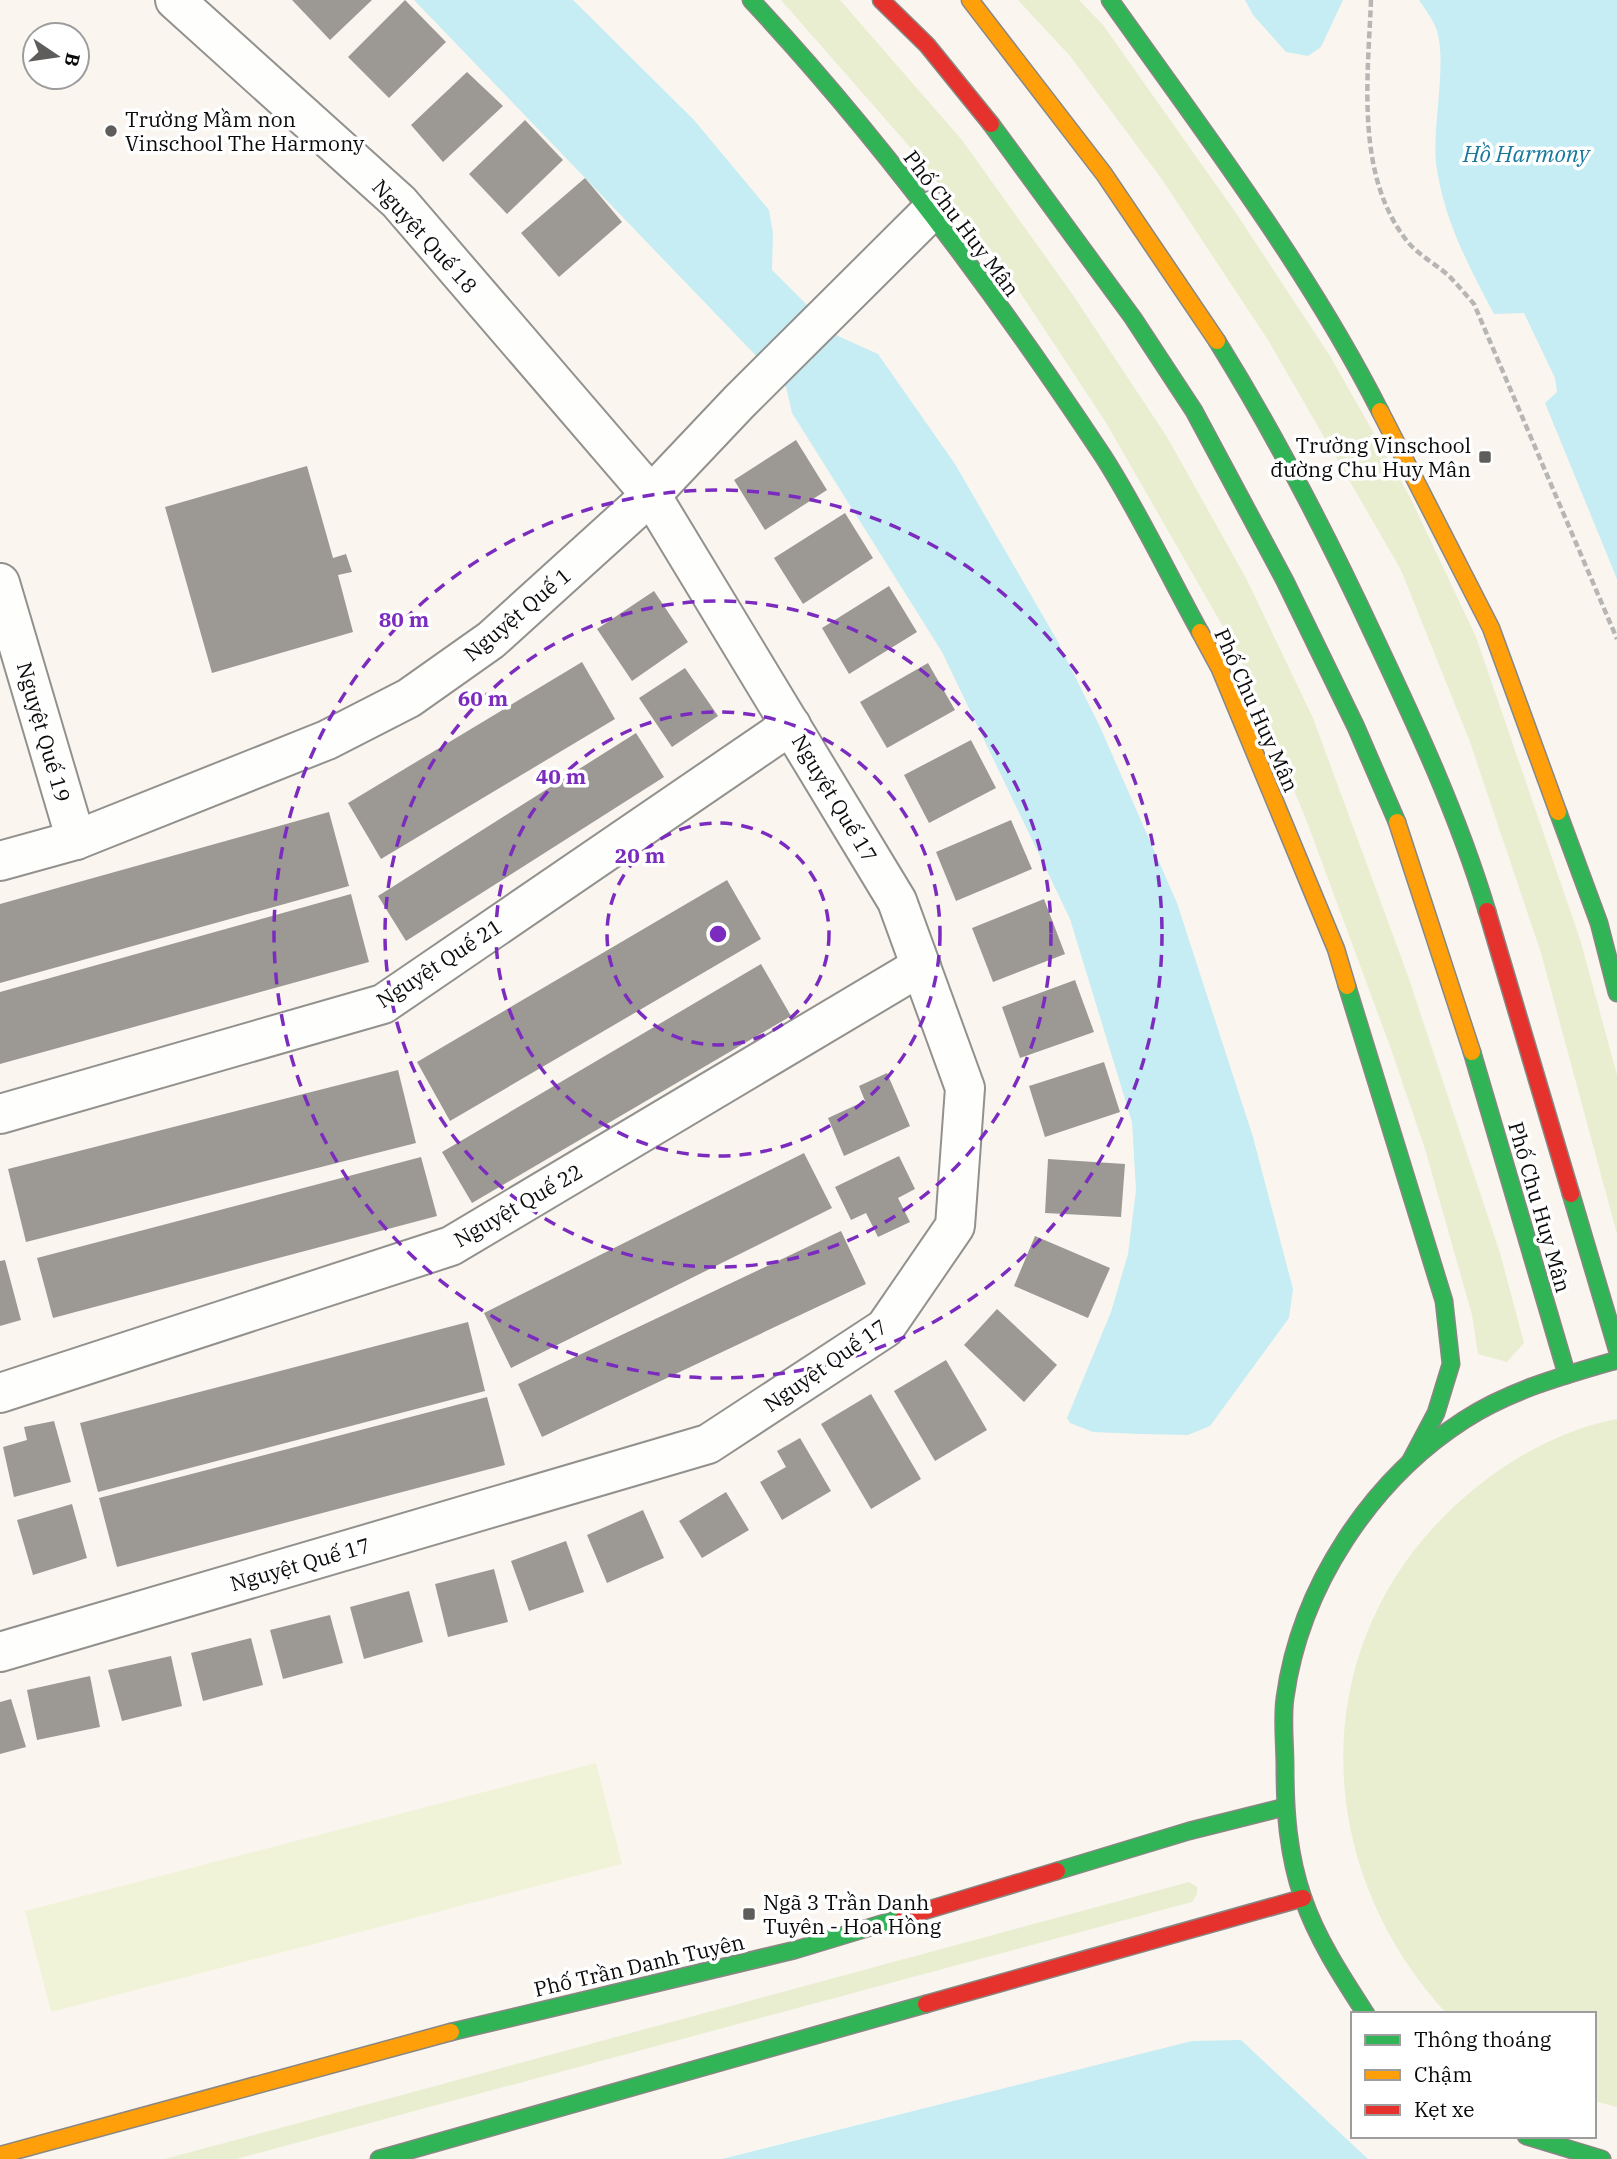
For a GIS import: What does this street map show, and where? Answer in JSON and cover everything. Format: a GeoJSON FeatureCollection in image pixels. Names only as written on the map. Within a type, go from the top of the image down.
{"type":"FeatureCollection","features":[{"type":"Feature","properties":{"kind":"main road","name":"Phố Chu Huy Mân"},"geometry":{"type":"LineString","coordinates":[[751,0],[798,50],[931,211],[1104,458],[1220,669],[1336,949],[1444,1301],[1451,1364],[1436,1413],[1410,1462]]}},
{"type":"Feature","properties":{"kind":"main road","name":"Phố Chu Huy Mân"},"geometry":{"type":"LineString","coordinates":[[881,0],[927,45],[996,131],[1133,318],[1194,411],[1285,581],[1356,727],[1401,831],[1493,1118],[1567,1375]]}},
{"type":"Feature","properties":{"kind":"main road","name":"Phố Chu Huy Mân"},"geometry":{"type":"LineString","coordinates":[[970,0],[1054,103],[1169,268],[1227,358],[1343,570],[1445,784],[1465,839],[1617,1349]]}},
{"type":"Feature","properties":{"kind":"main road"},"geometry":{"type":"LineString","coordinates":[[1119,3],[1273,229],[1347,347],[1491,628],[1599,923],[1617,993]]}},
{"type":"Feature","properties":{"kind":"main road"},"geometry":{"type":"LineString","coordinates":[[1366,2012],[1330,1958],[1303,1898],[1286,1832],[1285,1697],[1301,1632],[1328,1569],[1342,1547],[1364,1513],[1410,1462],[1464,1420],[1524,1388],[1617,1360]]}},
{"type":"Feature","properties":{"kind":"main road","name":"Phố Trần Danh Tuyên"},"geometry":{"type":"LineString","coordinates":[[0,2155],[402,2044],[795,1950],[1189,1831],[1285,1807]]}},
{"type":"Feature","properties":{"kind":"main road"},"geometry":{"type":"LineString","coordinates":[[379,2159],[1303,1898]]}},
{"type":"Feature","properties":{"kind":"main road"},"geometry":{"type":"LineString","coordinates":[[1533,2138],[1602,2159]]}},
{"type":"Feature","properties":{"kind":"street","name":"Nguyệt Quế 18"},"geometry":{"type":"LineString","coordinates":[[175,0],[399,202],[651,495]]}},
{"type":"Feature","properties":{"kind":"street","name":"Nguyệt Quế 1"},"geometry":{"type":"LineString","coordinates":[[0,861],[75,840],[327,740],[409,698],[491,640],[651,495],[739,402],[931,211]]}},
{"type":"Feature","properties":{"kind":"street","name":"Nguyệt Quế 17"},"geometry":{"type":"LineString","coordinates":[[0,1652],[708,1444],[885,1328],[955,1226],[965,1088],[897,901],[651,495]]}},
{"type":"Feature","properties":{"kind":"street","name":"Nguyệt Quế 19"},"geometry":{"type":"LineString","coordinates":[[0,583],[75,840]]}},
{"type":"Feature","properties":{"kind":"street","name":"Nguyệt Quế 21"},"geometry":{"type":"LineString","coordinates":[[0,1114],[383,1004],[791,725]]}},
{"type":"Feature","properties":{"kind":"street","name":"Nguyệt Quế 22"},"geometry":{"type":"LineString","coordinates":[[0,1394],[451,1246],[921,966]]}},
{"type":"Feature","properties":{"kind":"path"},"geometry":{"type":"LineString","coordinates":[[1371,0],[1366,112],[1373,161],[1388,205],[1408,241],[1449,277],[1474,304],[1617,639]]}},
{"type":"Feature","properties":{"kind":"green space"},"geometry":{"type":"Polygon","coordinates":[[[781,0],[840,0],[962,140],[1073,295],[1167,437],[1246,578],[1313,718],[1408,976],[1500,1253],[1524,1343],[1507,1362],[1478,1354],[1472,1315],[1425,1149],[1391,1049],[1307,822],[1237,651],[1105,421],[998,259],[909,146],[781,0]]]}},
{"type":"Feature","properties":{"kind":"green space"},"geometry":{"type":"Polygon","coordinates":[[[1018,0],[1079,0],[1103,25],[1236,213],[1330,356],[1410,497],[1476,637],[1580,939],[1617,1075],[1617,1234],[1541,953],[1470,742],[1401,570],[1268,340],[1161,178],[1070,56],[1018,0]]]}},
{"type":"Feature","properties":{"kind":"green space"},"geometry":{"type":"Polygon","coordinates":[[[1617,1419],[1617,2107],[1596,2102],[1596,2012],[1445,2012],[1401,1954],[1368,1888],[1349,1819],[1343,1749],[1352,1680],[1376,1613],[1414,1551],[1467,1495],[1500,1469],[1556,1438],[1617,1419]]]}},
{"type":"Feature","properties":{"kind":"green space"},"geometry":{"type":"Polygon","coordinates":[[[596,1763],[622,1864],[51,2012],[25,1911],[596,1763]]]}},
{"type":"Feature","properties":{"kind":"green space"},"geometry":{"type":"Polygon","coordinates":[[[1189,1882],[1197,1887],[1197,1894],[1192,1902],[236,2159],[165,2159],[1189,1882]]]}},
{"type":"Feature","properties":{"kind":"water"},"geometry":{"type":"Polygon","coordinates":[[[414,0],[573,0],[694,120],[769,210],[773,233],[772,270],[838,336],[878,354],[955,464],[1057,640],[1101,729],[1177,903],[1253,1137],[1293,1289],[1289,1318],[1210,1426],[1188,1435],[1093,1432],[1070,1423],[1067,1418],[1111,1312],[1128,1254],[1136,1190],[1132,1122],[1070,919],[942,652],[792,413],[786,387],[414,0]]]}},
{"type":"Feature","properties":{"kind":"water"},"geometry":{"type":"Polygon","coordinates":[[[1245,0],[1343,0],[1321,47],[1308,56],[1286,52],[1253,15],[1245,0]]]}},
{"type":"Feature","properties":{"kind":"water","name":"Hồ Harmony"},"geometry":{"type":"Polygon","coordinates":[[[1419,0],[1617,0],[1617,579],[1545,403],[1557,392],[1555,378],[1524,313],[1494,314],[1466,259],[1444,203],[1435,148],[1440,75],[1439,41],[1436,28],[1419,0]]]}},
{"type":"Feature","properties":{"kind":"water"},"geometry":{"type":"Polygon","coordinates":[[[1241,2040],[1368,2159],[722,2159],[1192,2041],[1241,2040]]]}},
{"type":"Feature","properties":{"kind":"building"},"geometry":{"type":"Polygon","coordinates":[[[292,0],[372,0],[330,40],[292,0]]]}},
{"type":"Feature","properties":{"kind":"building"},"geometry":{"type":"Polygon","coordinates":[[[405,0],[446,42],[389,98],[348,57],[405,0]]]}},
{"type":"Feature","properties":{"kind":"building"},"geometry":{"type":"Polygon","coordinates":[[[467,72],[503,106],[443,162],[411,125],[467,72]]]}},
{"type":"Feature","properties":{"kind":"building"},"geometry":{"type":"Polygon","coordinates":[[[525,120],[563,160],[507,214],[469,174],[525,120]]]}},
{"type":"Feature","properties":{"kind":"building"},"geometry":{"type":"Polygon","coordinates":[[[585,178],[622,222],[559,277],[521,233],[585,178]]]}},
{"type":"Feature","properties":{"kind":"building"},"geometry":{"type":"Polygon","coordinates":[[[796,440],[827,490],[765,530],[734,480],[796,440]]]}},
{"type":"Feature","properties":{"kind":"building"},"geometry":{"type":"Polygon","coordinates":[[[307,466],[333,558],[346,554],[352,572],[338,575],[353,632],[212,673],[165,507],[307,466]]]}},
{"type":"Feature","properties":{"kind":"building"},"geometry":{"type":"Polygon","coordinates":[[[845,513],[873,558],[803,604],[774,558],[845,513]]]}},
{"type":"Feature","properties":{"kind":"building"},"geometry":{"type":"Polygon","coordinates":[[[889,586],[917,632],[849,674],[822,628],[889,586]]]}},
{"type":"Feature","properties":{"kind":"building"},"geometry":{"type":"Polygon","coordinates":[[[654,591],[688,642],[632,681],[597,629],[654,591]]]}},
{"type":"Feature","properties":{"kind":"building"},"geometry":{"type":"Polygon","coordinates":[[[582,662],[615,719],[381,859],[348,803],[582,662]]]}},
{"type":"Feature","properties":{"kind":"building"},"geometry":{"type":"Polygon","coordinates":[[[928,663],[955,710],[887,748],[860,702],[928,663]]]}},
{"type":"Feature","properties":{"kind":"building"},"geometry":{"type":"Polygon","coordinates":[[[685,668],[718,716],[672,747],[639,698],[685,668]]]}},
{"type":"Feature","properties":{"kind":"building"},"geometry":{"type":"Polygon","coordinates":[[[636,733],[664,777],[406,941],[378,896],[636,733]]]}},
{"type":"Feature","properties":{"kind":"building"},"geometry":{"type":"Polygon","coordinates":[[[971,740],[996,788],[929,823],[904,775],[971,740]]]}},
{"type":"Feature","properties":{"kind":"building"},"geometry":{"type":"Polygon","coordinates":[[[329,812],[349,886],[0,983],[0,904],[329,812]]]}},
{"type":"Feature","properties":{"kind":"building"},"geometry":{"type":"Polygon","coordinates":[[[1011,820],[1032,869],[956,901],[936,852],[1011,820]]]}},
{"type":"Feature","properties":{"kind":"building"},"geometry":{"type":"Polygon","coordinates":[[[727,880],[761,939],[450,1121],[417,1062],[727,880]]]}},
{"type":"Feature","properties":{"kind":"building"},"geometry":{"type":"Polygon","coordinates":[[[351,894],[369,962],[0,1064],[0,992],[351,894]]]}},
{"type":"Feature","properties":{"kind":"building"},"geometry":{"type":"Polygon","coordinates":[[[1044,899],[1065,954],[993,982],[972,928],[1044,899]]]}},
{"type":"Feature","properties":{"kind":"building"},"geometry":{"type":"Polygon","coordinates":[[[761,964],[791,1016],[472,1203],[442,1152],[761,964]]]}},
{"type":"Feature","properties":{"kind":"building"},"geometry":{"type":"Polygon","coordinates":[[[1075,980],[1094,1032],[1020,1058],[1002,1007],[1075,980]]]}},
{"type":"Feature","properties":{"kind":"building"},"geometry":{"type":"Polygon","coordinates":[[[1104,1062],[1120,1112],[1045,1137],[1029,1086],[1104,1062]]]}},
{"type":"Feature","properties":{"kind":"building"},"geometry":{"type":"Polygon","coordinates":[[[398,1070],[416,1143],[26,1242],[8,1169],[398,1070]]]}},
{"type":"Feature","properties":{"kind":"building"},"geometry":{"type":"Polygon","coordinates":[[[887,1073],[910,1126],[844,1156],[828,1118],[865,1101],[859,1086],[887,1073]]]}},
{"type":"Feature","properties":{"kind":"building"},"geometry":{"type":"Polygon","coordinates":[[[804,1153],[832,1208],[511,1368],[484,1313],[804,1153]]]}},
{"type":"Feature","properties":{"kind":"building"},"geometry":{"type":"Polygon","coordinates":[[[899,1156],[915,1189],[898,1198],[910,1222],[878,1237],[866,1213],[851,1220],[835,1187],[899,1156]]]}},
{"type":"Feature","properties":{"kind":"building"},"geometry":{"type":"Polygon","coordinates":[[[421,1157],[437,1216],[53,1318],[37,1258],[421,1157]]]}},
{"type":"Feature","properties":{"kind":"building"},"geometry":{"type":"Polygon","coordinates":[[[1048,1159],[1125,1164],[1121,1217],[1045,1213],[1048,1159]]]}},
{"type":"Feature","properties":{"kind":"building"},"geometry":{"type":"Polygon","coordinates":[[[841,1231],[866,1284],[542,1437],[518,1384],[841,1231]]]}},
{"type":"Feature","properties":{"kind":"building"},"geometry":{"type":"Polygon","coordinates":[[[1035,1236],[1110,1268],[1088,1318],[1014,1286],[1035,1236]]]}},
{"type":"Feature","properties":{"kind":"building"},"geometry":{"type":"Polygon","coordinates":[[[5,1260],[21,1320],[0,1326],[0,1261],[5,1260]]]}},
{"type":"Feature","properties":{"kind":"building"},"geometry":{"type":"Polygon","coordinates":[[[997,1309],[1057,1365],[1024,1402],[964,1345],[997,1309]]]}},
{"type":"Feature","properties":{"kind":"building"},"geometry":{"type":"Polygon","coordinates":[[[468,1322],[485,1391],[98,1492],[80,1423],[468,1322]]]}},
{"type":"Feature","properties":{"kind":"building"},"geometry":{"type":"Polygon","coordinates":[[[946,1360],[987,1430],[935,1461],[894,1391],[946,1360]]]}},
{"type":"Feature","properties":{"kind":"building"},"geometry":{"type":"Polygon","coordinates":[[[871,1394],[921,1479],[871,1509],[821,1424],[871,1394]]]}},
{"type":"Feature","properties":{"kind":"building"},"geometry":{"type":"Polygon","coordinates":[[[487,1397],[505,1465],[117,1567],[99,1498],[487,1397]]]}},
{"type":"Feature","properties":{"kind":"building"},"geometry":{"type":"Polygon","coordinates":[[[54,1421],[71,1482],[14,1497],[3,1447],[27,1440],[24,1427],[54,1421]]]}},
{"type":"Feature","properties":{"kind":"building"},"geometry":{"type":"Polygon","coordinates":[[[800,1438],[831,1491],[782,1520],[760,1482],[786,1467],[777,1451],[800,1438]]]}},
{"type":"Feature","properties":{"kind":"building"},"geometry":{"type":"Polygon","coordinates":[[[726,1492],[749,1530],[702,1558],[679,1521],[726,1492]]]}},
{"type":"Feature","properties":{"kind":"building"},"geometry":{"type":"Polygon","coordinates":[[[72,1504],[87,1558],[33,1575],[17,1520],[72,1504]]]}},
{"type":"Feature","properties":{"kind":"building"},"geometry":{"type":"Polygon","coordinates":[[[643,1510],[664,1558],[607,1583],[587,1535],[643,1510]]]}},
{"type":"Feature","properties":{"kind":"building"},"geometry":{"type":"Polygon","coordinates":[[[566,1541],[584,1592],[529,1611],[511,1561],[566,1541]]]}},
{"type":"Feature","properties":{"kind":"building"},"geometry":{"type":"Polygon","coordinates":[[[494,1569],[508,1622],[448,1637],[435,1584],[494,1569]]]}},
{"type":"Feature","properties":{"kind":"building"},"geometry":{"type":"Polygon","coordinates":[[[409,1591],[423,1642],[364,1659],[350,1607],[409,1591]]]}},
{"type":"Feature","properties":{"kind":"building"},"geometry":{"type":"Polygon","coordinates":[[[330,1615],[343,1663],[283,1679],[270,1630],[330,1615]]]}},
{"type":"Feature","properties":{"kind":"building"},"geometry":{"type":"Polygon","coordinates":[[[251,1638],[263,1685],[203,1701],[191,1653],[251,1638]]]}},
{"type":"Feature","properties":{"kind":"building"},"geometry":{"type":"Polygon","coordinates":[[[171,1656],[182,1706],[122,1721],[108,1670],[171,1656]]]}},
{"type":"Feature","properties":{"kind":"building"},"geometry":{"type":"Polygon","coordinates":[[[90,1676],[100,1727],[37,1740],[27,1690],[90,1676]]]}},
{"type":"Feature","properties":{"kind":"building"},"geometry":{"type":"Polygon","coordinates":[[[11,1699],[26,1747],[0,1754],[0,1702],[11,1699]]]}},
{"type":"Feature","properties":{"kind":"traffic: fast"},"geometry":{"type":"LineString","coordinates":[[751,0],[892,164],[1022,337],[1116,477],[1200,632]]}},
{"type":"Feature","properties":{"kind":"traffic: fast"},"geometry":{"type":"LineString","coordinates":[[1110,0],[1287,252],[1320,304],[1380,411]]}},
{"type":"Feature","properties":{"kind":"traffic: fast"},"geometry":{"type":"LineString","coordinates":[[991,124],[1133,318],[1194,411],[1285,581],[1356,727],[1397,822]]}},
{"type":"Feature","properties":{"kind":"traffic: fast"},"geometry":{"type":"LineString","coordinates":[[1217,341],[1280,449],[1356,598],[1436,772],[1487,911]]}},
{"type":"Feature","properties":{"kind":"traffic: fast"},"geometry":{"type":"LineString","coordinates":[[1558,812],[1599,923],[1617,993]]}},
{"type":"Feature","properties":{"kind":"traffic: fast"},"geometry":{"type":"LineString","coordinates":[[1347,986],[1444,1301],[1451,1364],[1436,1413],[1410,1462]]}},
{"type":"Feature","properties":{"kind":"traffic: fast"},"geometry":{"type":"LineString","coordinates":[[1472,1052],[1567,1375]]}},
{"type":"Feature","properties":{"kind":"traffic: fast"},"geometry":{"type":"LineString","coordinates":[[1571,1194],[1617,1349]]}},
{"type":"Feature","properties":{"kind":"traffic: fast"},"geometry":{"type":"LineString","coordinates":[[1365,2012],[1315,1928],[1298,1882],[1288,1833],[1284,1706],[1293,1657],[1306,1616],[1345,1540],[1370,1505],[1399,1473],[1430,1445],[1464,1420],[1500,1400],[1538,1384],[1617,1360]]}},
{"type":"Feature","properties":{"kind":"traffic: fast"},"geometry":{"type":"LineString","coordinates":[[1057,1871],[1189,1831],[1285,1807]]}},
{"type":"Feature","properties":{"kind":"traffic: fast"},"geometry":{"type":"LineString","coordinates":[[451,2032],[795,1950],[904,1917]]}},
{"type":"Feature","properties":{"kind":"traffic: fast"},"geometry":{"type":"LineString","coordinates":[[379,2159],[926,2004]]}},
{"type":"Feature","properties":{"kind":"traffic: fast"},"geometry":{"type":"LineString","coordinates":[[1533,2138],[1602,2159]]}},
{"type":"Feature","properties":{"kind":"traffic: slow"},"geometry":{"type":"LineString","coordinates":[[970,0],[1104,174],[1217,341]]}},
{"type":"Feature","properties":{"kind":"traffic: slow"},"geometry":{"type":"LineString","coordinates":[[1380,411],[1491,628],[1558,812]]}},
{"type":"Feature","properties":{"kind":"traffic: slow"},"geometry":{"type":"LineString","coordinates":[[1200,632],[1220,669],[1336,949],[1347,986]]}},
{"type":"Feature","properties":{"kind":"traffic: slow"},"geometry":{"type":"LineString","coordinates":[[1397,822],[1472,1052]]}},
{"type":"Feature","properties":{"kind":"traffic: slow"},"geometry":{"type":"LineString","coordinates":[[0,2155],[451,2032]]}},
{"type":"Feature","properties":{"kind":"traffic: jam"},"geometry":{"type":"LineString","coordinates":[[881,0],[927,45],[991,124]]}},
{"type":"Feature","properties":{"kind":"traffic: jam"},"geometry":{"type":"LineString","coordinates":[[1487,911],[1571,1194]]}},
{"type":"Feature","properties":{"kind":"traffic: jam"},"geometry":{"type":"LineString","coordinates":[[904,1917],[1057,1871]]}},
{"type":"Feature","properties":{"kind":"traffic: jam"},"geometry":{"type":"LineString","coordinates":[[926,2004],[1303,1898]]}},
{"type":"Feature","properties":{"kind":"place","name":"Trường Mầm non Vinschool The Harmony"},"geometry":{"type":"Point","coordinates":[111,131]}},
{"type":"Feature","properties":{"kind":"place","name":"Trường Vinschool đường Chu Huy Mân"},"geometry":{"type":"Point","coordinates":[1485,457]}},
{"type":"Feature","properties":{"kind":"place","name":"Ngã 3 Trần Danh Tuyên - Hoa Hồng"},"geometry":{"type":"Point","coordinates":[749,1914]}}]}
